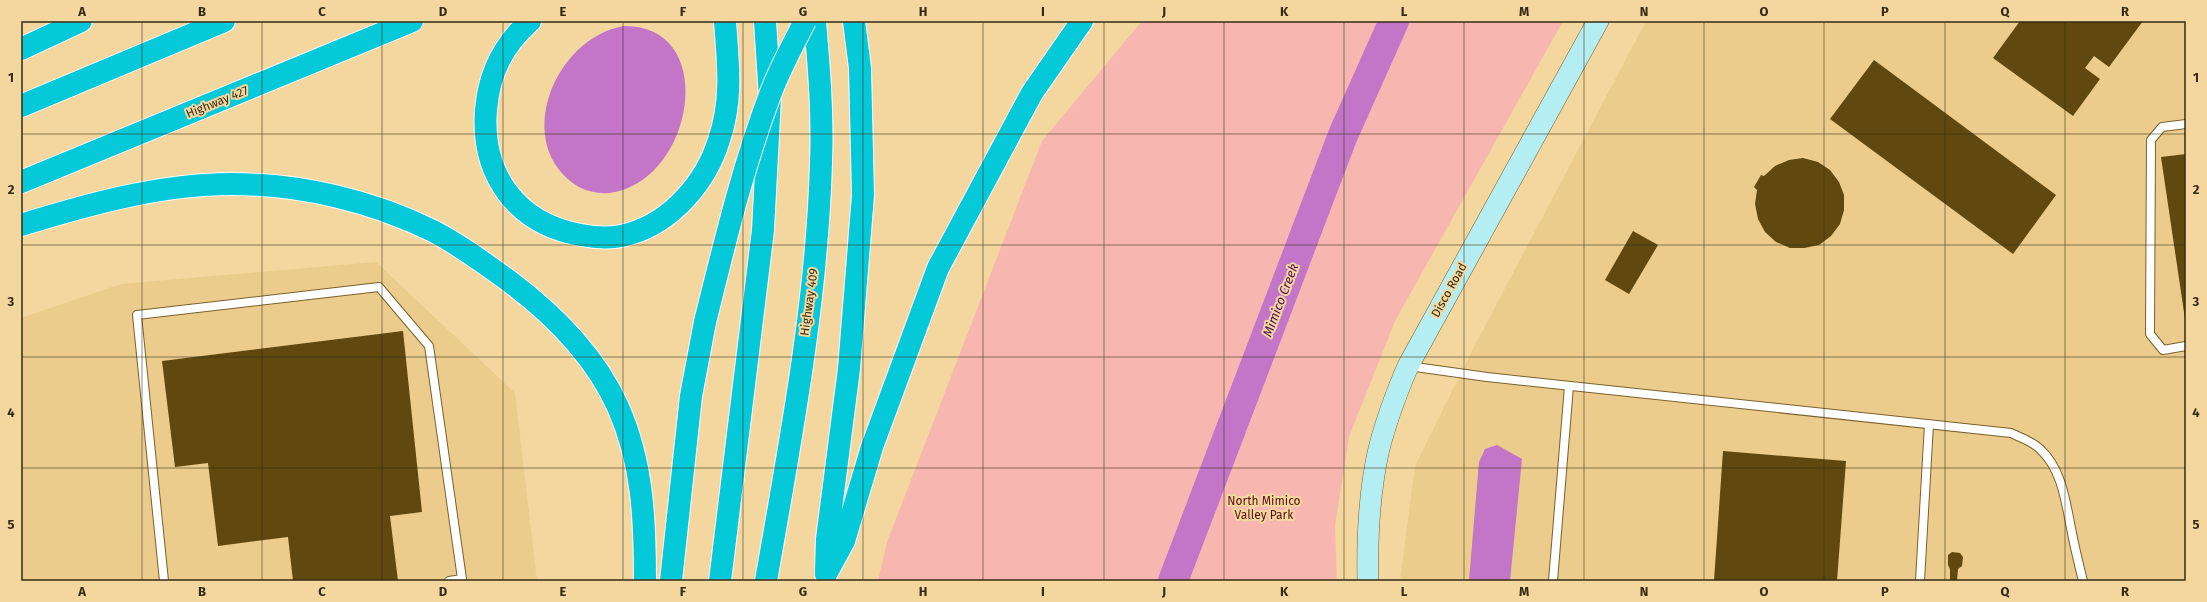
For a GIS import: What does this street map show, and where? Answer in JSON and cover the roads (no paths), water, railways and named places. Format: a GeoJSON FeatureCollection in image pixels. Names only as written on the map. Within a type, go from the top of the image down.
{"type":"FeatureCollection","features":[{"type":"Feature","properties":{"kind":"highway"},"geometry":{"type":"LineString","coordinates":[[21,49],[81,21]]}},
{"type":"Feature","properties":{"kind":"highway"},"geometry":{"type":"LineString","coordinates":[[21,106],[224,21]]}},
{"type":"Feature","properties":{"kind":"highway","name":"Highway 427"},"geometry":{"type":"LineString","coordinates":[[21,182],[412,21]]}},
{"type":"Feature","properties":{"kind":"highway"},"geometry":{"type":"LineString","coordinates":[[530,21],[510,41],[495,68],[487,98],[485,118],[488,155],[500,182],[510,197],[534,218],[567,233],[611,238],[630,234],[658,221],[673,210],[698,183],[708,167],[719,141],[726,115],[730,89],[725,21]]}},
{"type":"Feature","properties":{"kind":"highway"},"geometry":{"type":"LineString","coordinates":[[720,581],[764,223],[770,98],[765,21]]}},
{"type":"Feature","properties":{"kind":"highway"},"geometry":{"type":"LineString","coordinates":[[671,581],[691,396],[706,322],[734,206],[751,150],[770,94],[805,21]]}},
{"type":"Feature","properties":{"kind":"highway","name":"Highway 409"},"geometry":{"type":"LineString","coordinates":[[766,581],[792,432],[816,253],[821,141],[820,72],[815,21]]}},
{"type":"Feature","properties":{"kind":"highway"},"geometry":{"type":"LineString","coordinates":[[826,577],[827,539],[849,369],[863,195],[860,68],[854,21]]}},
{"type":"Feature","properties":{"kind":"highway"},"geometry":{"type":"LineString","coordinates":[[826,577],[844,541],[872,446],[938,268],[1032,93],[1082,21]]}},
{"type":"Feature","properties":{"kind":"highway"},"geometry":{"type":"LineString","coordinates":[[21,226],[70,210],[165,190],[232,184],[286,188],[336,197],[404,218],[434,232],[481,261],[526,294],[565,330],[607,384],[619,409],[641,483],[645,537],[645,581]]}},
{"type":"Feature","properties":{"kind":"main road","name":"Disco Road"},"geometry":{"type":"LineString","coordinates":[[1368,581],[1371,498],[1378,452],[1394,400],[1408,366],[1598,21]]}},
{"type":"Feature","properties":{"kind":"lane"},"geometry":{"type":"LineString","coordinates":[[2186,124],[2162,127],[2151,140],[2150,326],[2150,334],[2163,350],[2186,346]]}},
{"type":"Feature","properties":{"kind":"lane"},"geometry":{"type":"LineString","coordinates":[[164,581],[137,315],[379,287],[429,346],[462,579],[449,581]]}},
{"type":"Feature","properties":{"kind":"lane"},"geometry":{"type":"LineString","coordinates":[[1408,366],[1569,386],[2010,433],[2041,449],[2052,465],[2066,495],[2072,534],[2083,581]]}},
{"type":"Feature","properties":{"kind":"lane"},"geometry":{"type":"LineString","coordinates":[[1553,581],[1569,386]]}},
{"type":"Feature","properties":{"kind":"lane"},"geometry":{"type":"LineString","coordinates":[[1920,581],[1929,424]]}},
{"type":"Feature","properties":{"kind":"waterway","name":"Mimico Creek"},"geometry":{"type":"LineString","coordinates":[[1173,581],[1343,135],[1394,21]]}},
{"type":"Feature","properties":{"kind":"park label","name":"North Mimico Valley Park"},"geometry":{"type":"Point","coordinates":[1264,508]}}]}
